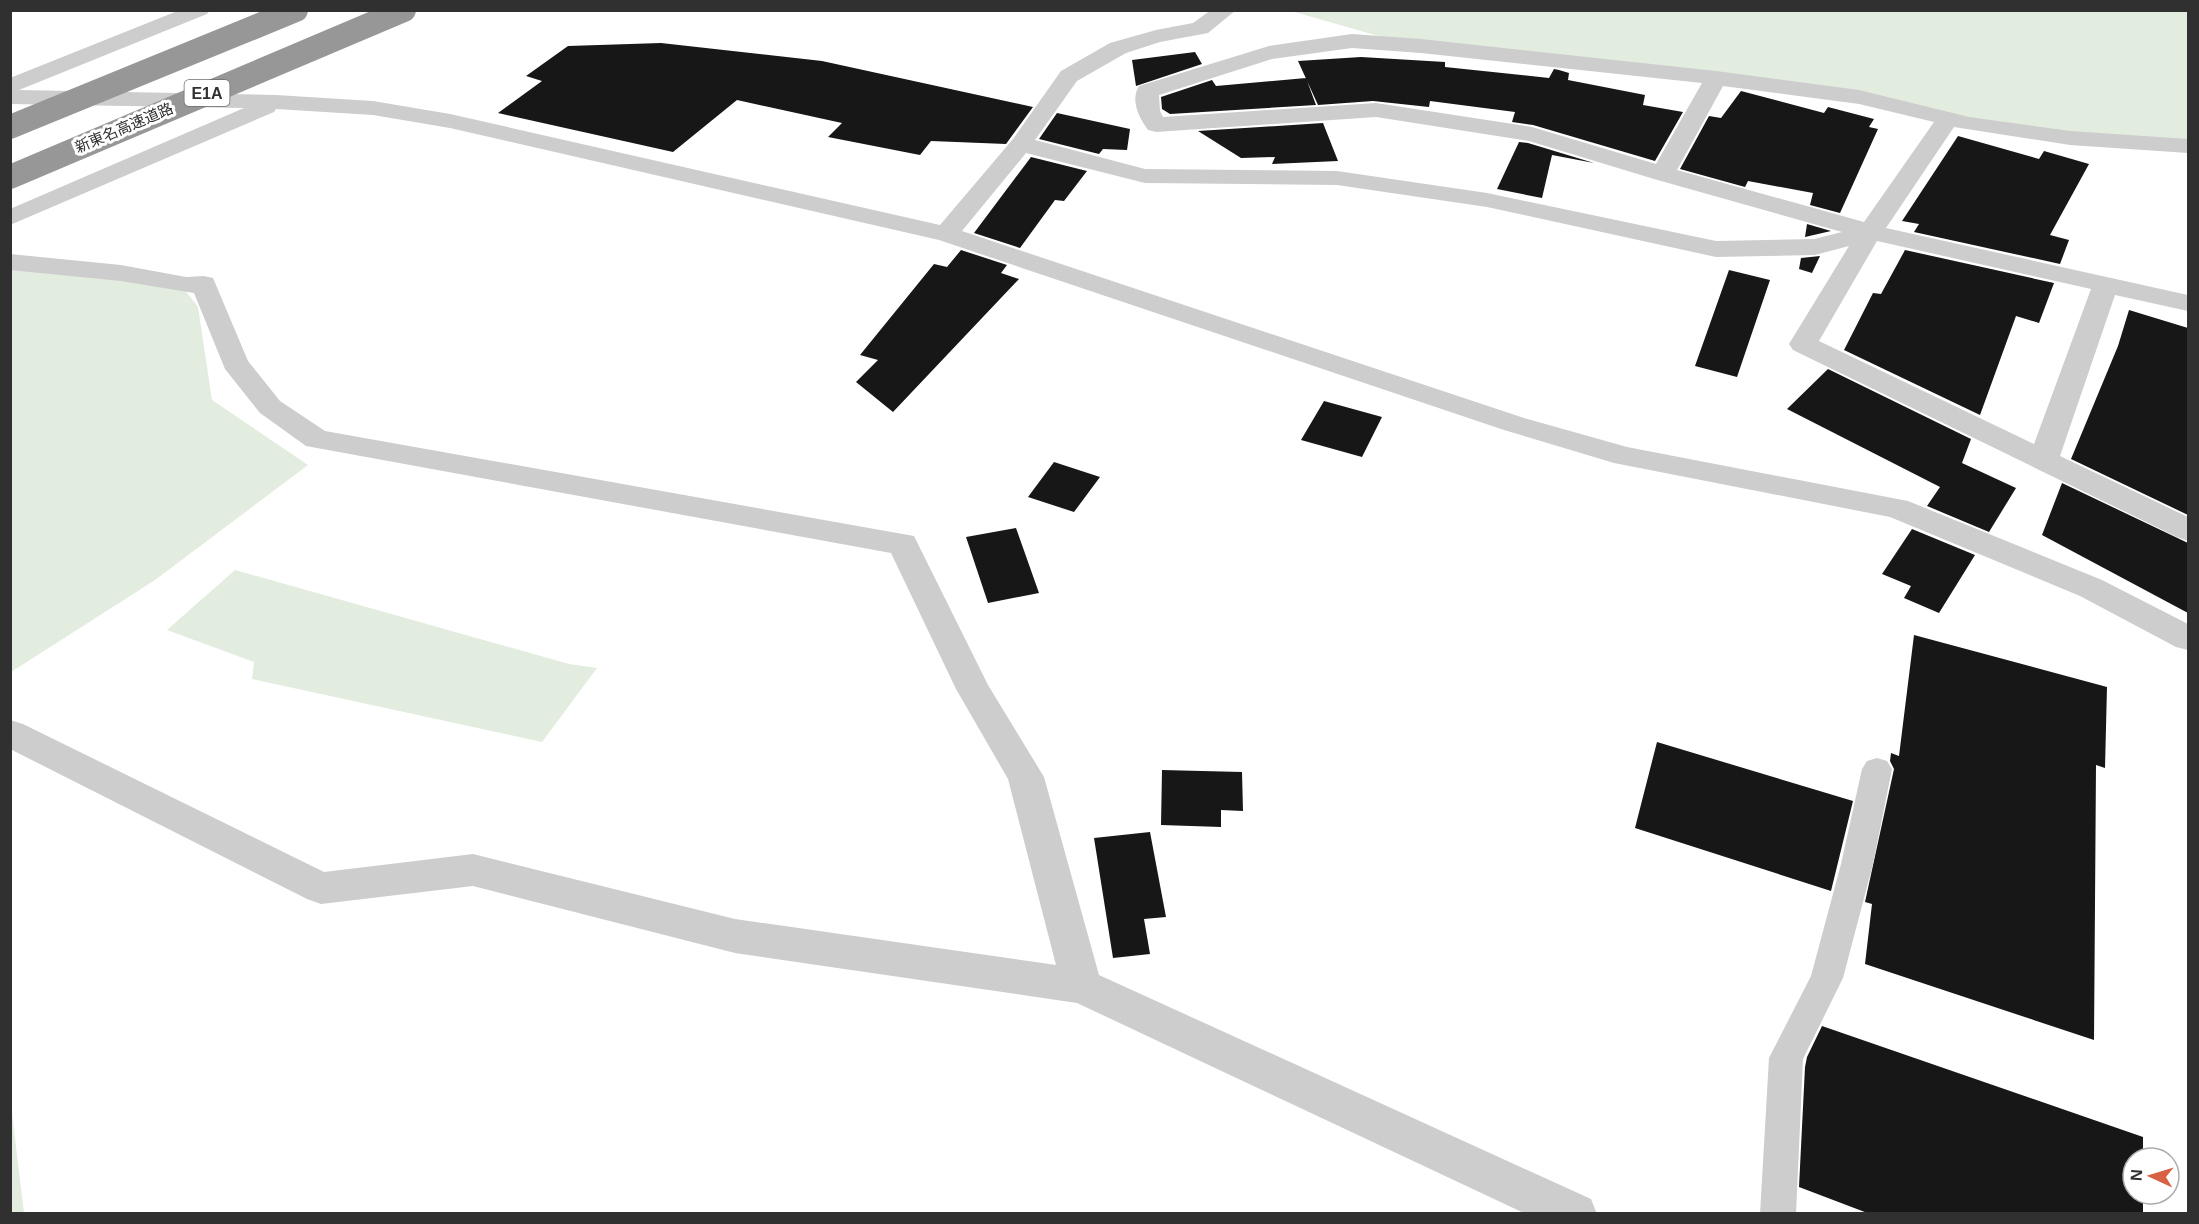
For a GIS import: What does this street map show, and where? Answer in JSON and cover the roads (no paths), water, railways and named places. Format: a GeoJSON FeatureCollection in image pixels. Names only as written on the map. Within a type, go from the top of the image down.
{"type":"FeatureCollection","features":[{"type":"Feature","properties":{"kind":"highway","name":"E1A"},"geometry":{"type":"LineString","coordinates":[[10,127],[296,10]]}},
{"type":"Feature","properties":{"kind":"highway","name":"新東名高速道路"},"geometry":{"type":"LineString","coordinates":[[10,177],[404,10]]}},
{"type":"Feature","properties":{"kind":"street"},"geometry":{"type":"LineString","coordinates":[[10,86],[200,10]]}},
{"type":"Feature","properties":{"kind":"street"},"geometry":{"type":"LineString","coordinates":[[946,234],[1021,144],[1069,76],[1118,48],[1156,36],[1200,28],[1226,10]]}},
{"type":"Feature","properties":{"kind":"street"},"geometry":{"type":"LineString","coordinates":[[2188,146],[2070,138],[1948,119],[1859,97],[1716,78],[1422,46],[1352,41],[1269,53],[1147,91],[1148,111],[1156,124],[1376,110],[1532,134],[1663,174],[1870,232],[2188,303]]}},
{"type":"Feature","properties":{"kind":"street"},"geometry":{"type":"LineString","coordinates":[[1663,174],[1716,78]]}},
{"type":"Feature","properties":{"kind":"street"},"geometry":{"type":"LineString","coordinates":[[10,98],[276,102],[373,108],[450,121],[946,234],[1514,424],[1614,453],[1897,508],[2091,588],[2188,638]]}},
{"type":"Feature","properties":{"kind":"street"},"geometry":{"type":"LineString","coordinates":[[10,218],[276,102]]}},
{"type":"Feature","properties":{"kind":"street"},"geometry":{"type":"LineString","coordinates":[[1948,119],[1870,232],[1803,344],[2188,530]]}},
{"type":"Feature","properties":{"kind":"street"},"geometry":{"type":"LineString","coordinates":[[1021,144],[1145,176],[1337,178],[1487,200],[1716,249],[1815,247],[1870,232]]}},
{"type":"Feature","properties":{"kind":"street"},"geometry":{"type":"LineString","coordinates":[[10,262],[121,273],[186,285],[204,284],[235,363],[270,407],[316,439],[903,544],[973,689],[1026,777],[1082,986]]}},
{"type":"Feature","properties":{"kind":"street"},"geometry":{"type":"LineString","coordinates":[[2044,459],[2105,286]]}},
{"type":"Feature","properties":{"kind":"street"},"geometry":{"type":"LineString","coordinates":[[10,733],[321,888],[473,870],[735,936],[1082,986],[1575,1214]]}},
{"type":"Feature","properties":{"kind":"lane"},"geometry":{"type":"LineString","coordinates":[[1778,1214],[1786,1058],[1827,978],[1857,864],[1877,769]]}}]}
